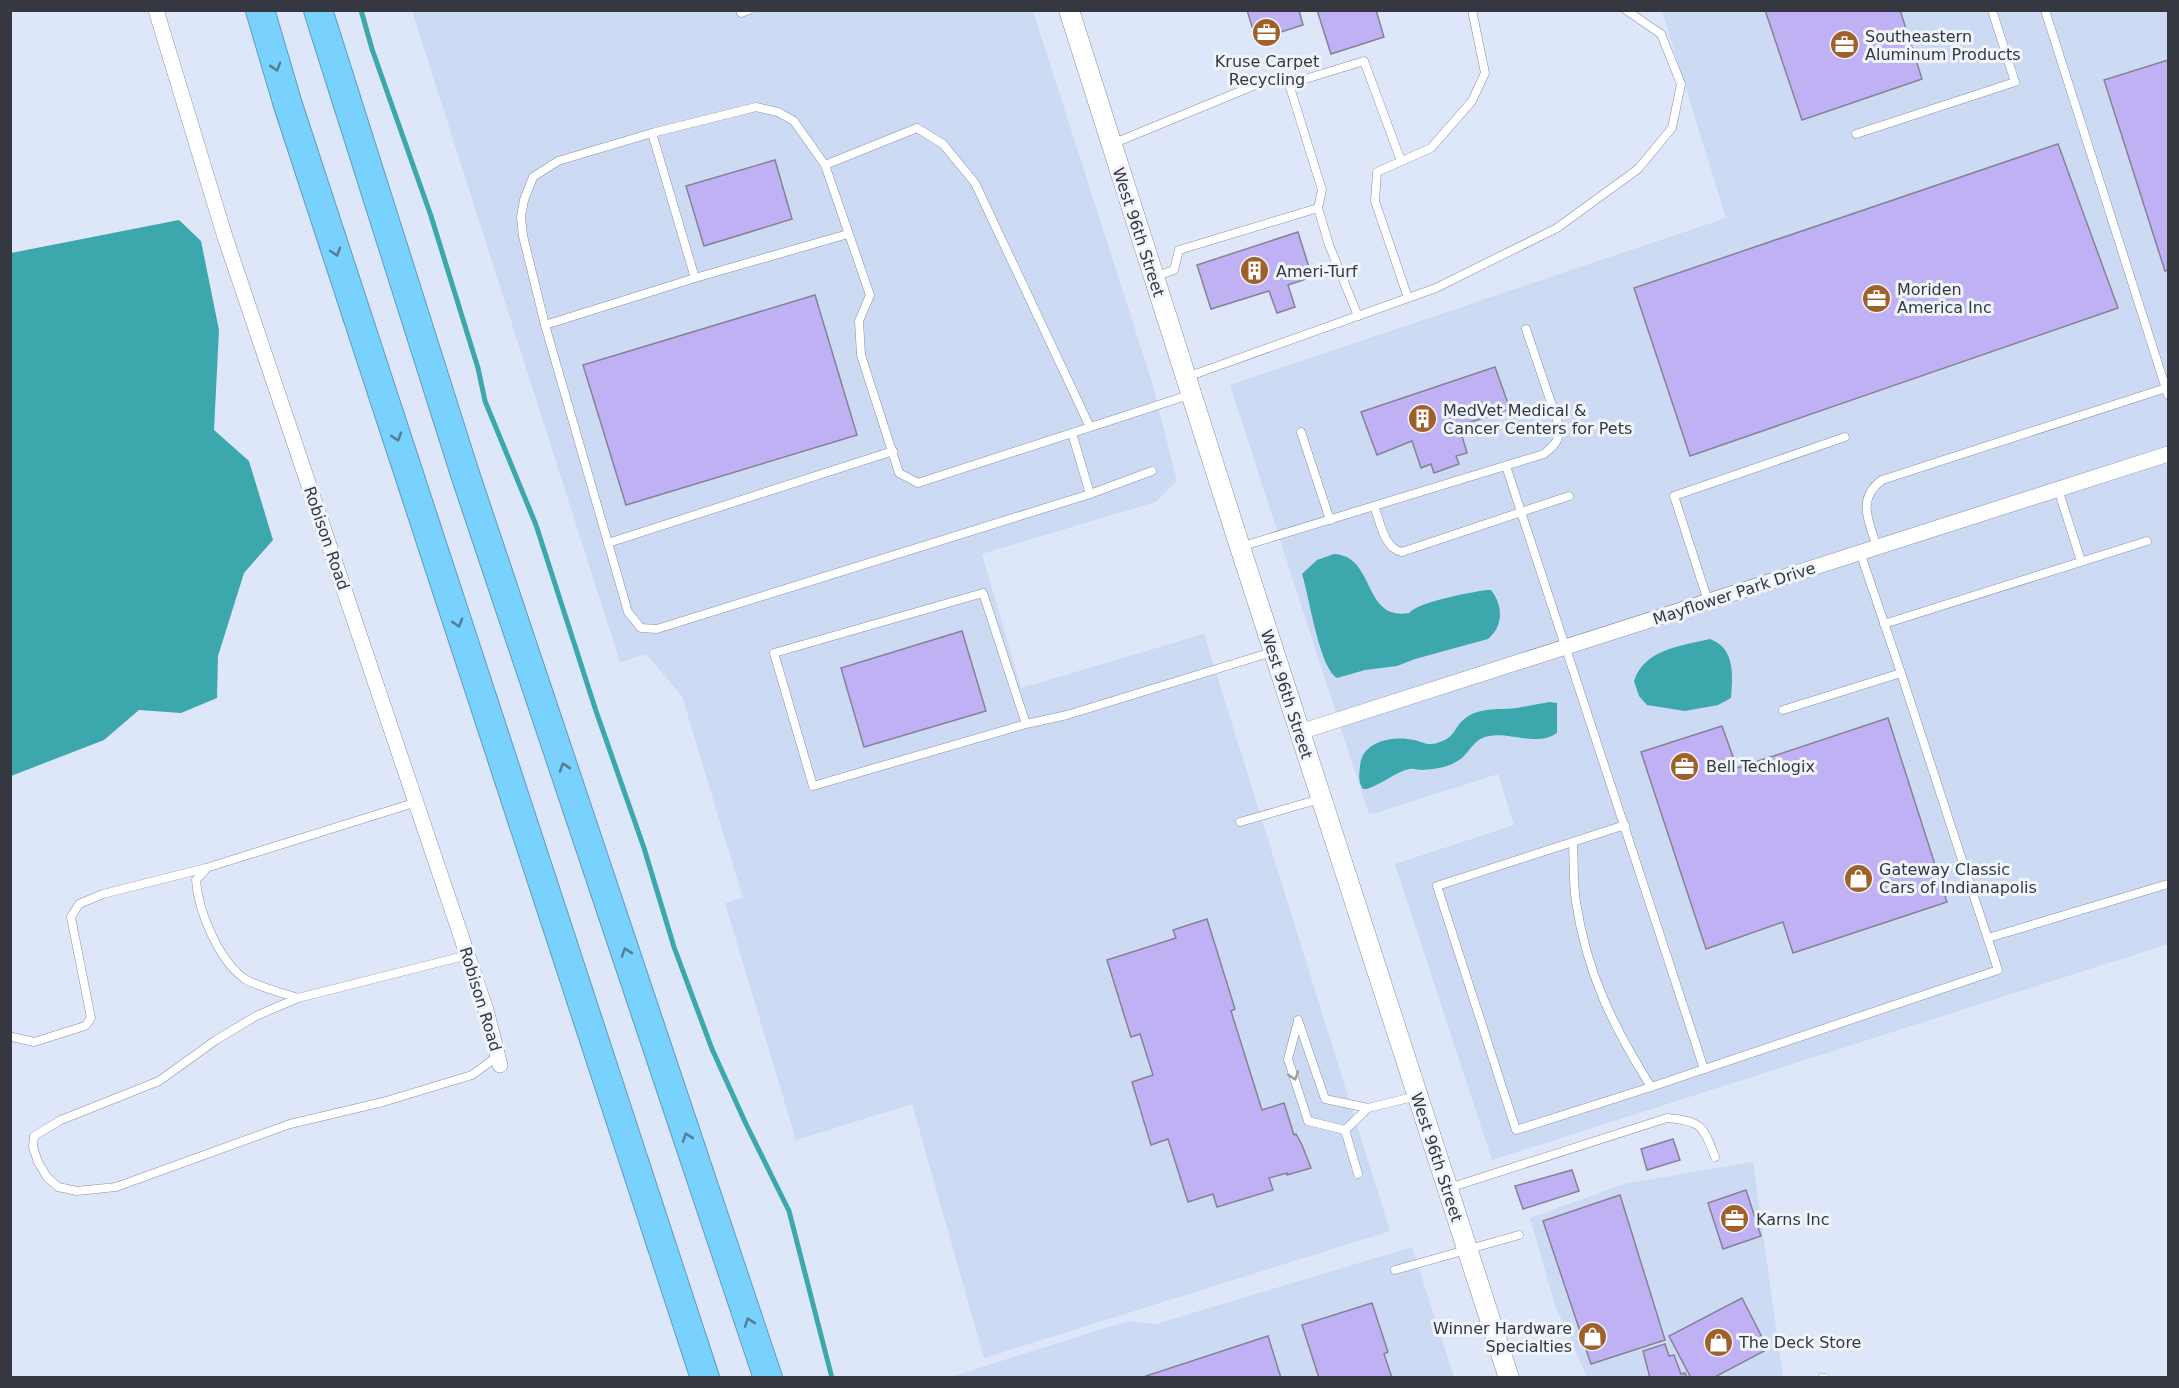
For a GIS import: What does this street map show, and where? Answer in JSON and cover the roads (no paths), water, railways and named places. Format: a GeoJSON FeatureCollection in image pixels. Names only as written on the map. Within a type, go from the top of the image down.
{"type":"FeatureCollection","features":[{"type":"Feature","properties":{"kind":"highway"},"geometry":{"type":"LineString","coordinates":[[260,10],[288,105],[704,1377]]}},
{"type":"Feature","properties":{"kind":"highway"},"geometry":{"type":"LineString","coordinates":[[318,10],[465,474],[768,1377]]}},
{"type":"Feature","properties":{"kind":"street","name":"Robison Road"},"geometry":{"type":"LineString","coordinates":[[156,10],[225,237],[468,955],[486,1010],[499,1061]]}},
{"type":"Feature","properties":{"kind":"street","name":"West 96th Street"},"geometry":{"type":"LineString","coordinates":[[1069,10],[1110,144],[1509,1377]]}},
{"type":"Feature","properties":{"kind":"street","name":"Mayflower Park Drive"},"geometry":{"type":"LineString","coordinates":[[1300,732],[2169,454]]}},
{"type":"Feature","properties":{"kind":"lane"},"geometry":{"type":"LineString","coordinates":[[740,10],[741,13],[749,10]]}},
{"type":"Feature","properties":{"kind":"lane"},"geometry":{"type":"LineString","coordinates":[[1408,298],[1375,201],[1377,172],[1431,148],[1472,102],[1485,73],[1472,10]]}},
{"type":"Feature","properties":{"kind":"lane"},"geometry":{"type":"LineString","coordinates":[[1152,471],[1090,494],[657,629],[641,628],[628,612],[545,325],[523,236],[521,217],[524,200],[533,177],[558,161],[651,133],[756,107],[778,112],[794,121],[825,165],[870,295],[860,321],[861,355],[899,472],[918,483],[1090,427],[1358,316],[1436,288],[1557,228],[1638,169],[1672,128],[1681,84],[1661,34],[1626,10]]}},
{"type":"Feature","properties":{"kind":"lane"},"geometry":{"type":"LineString","coordinates":[[1856,134],[2015,82],[1992,10]]}},
{"type":"Feature","properties":{"kind":"lane"},"geometry":{"type":"LineString","coordinates":[[1877,547],[1866,503],[1869,492],[1882,480],[2167,392],[2044,10]]}},
{"type":"Feature","properties":{"kind":"lane"},"geometry":{"type":"LineString","coordinates":[[1110,144],[1270,79],[1289,84],[1364,61],[1401,161]]}},
{"type":"Feature","properties":{"kind":"lane"},"geometry":{"type":"LineString","coordinates":[[1289,84],[1322,190],[1318,208],[1329,245],[1358,316]]}},
{"type":"Feature","properties":{"kind":"lane"},"geometry":{"type":"LineString","coordinates":[[825,165],[917,128],[943,144],[975,183],[1090,427]]}},
{"type":"Feature","properties":{"kind":"lane"},"geometry":{"type":"LineString","coordinates":[[651,133],[695,278]]}},
{"type":"Feature","properties":{"kind":"lane"},"geometry":{"type":"LineString","coordinates":[[1153,277],[1174,270],[1179,250],[1318,208]]}},
{"type":"Feature","properties":{"kind":"lane"},"geometry":{"type":"LineString","coordinates":[[545,325],[695,278],[848,234]]}},
{"type":"Feature","properties":{"kind":"lane"},"geometry":{"type":"LineString","coordinates":[[1240,547],[1506,466],[1544,453],[1556,445],[1560,434],[1559,426],[1526,329]]}},
{"type":"Feature","properties":{"kind":"lane"},"geometry":{"type":"LineString","coordinates":[[1301,432],[1330,520]]}},
{"type":"Feature","properties":{"kind":"lane"},"geometry":{"type":"LineString","coordinates":[[1072,433],[1090,494]]}},
{"type":"Feature","properties":{"kind":"lane"},"geometry":{"type":"LineString","coordinates":[[1708,601],[1674,496],[1845,437]]}},
{"type":"Feature","properties":{"kind":"lane"},"geometry":{"type":"LineString","coordinates":[[608,543],[892,452]]}},
{"type":"Feature","properties":{"kind":"lane"},"geometry":{"type":"LineString","coordinates":[[1506,466],[1704,1069]]}},
{"type":"Feature","properties":{"kind":"lane"},"geometry":{"type":"LineString","coordinates":[[2058,489],[2081,561]]}},
{"type":"Feature","properties":{"kind":"lane"},"geometry":{"type":"LineString","coordinates":[[1374,506],[1389,546],[1394,551],[1402,552],[1569,496]]}},
{"type":"Feature","properties":{"kind":"lane"},"geometry":{"type":"LineString","coordinates":[[1884,624],[2147,541]]}},
{"type":"Feature","properties":{"kind":"lane"},"geometry":{"type":"LineString","coordinates":[[1625,825],[1437,886],[1516,1130],[1998,970],[1860,552]]}},
{"type":"Feature","properties":{"kind":"lane"},"geometry":{"type":"LineString","coordinates":[[1026,724],[984,593],[774,653],[813,786],[1026,724],[1067,715],[1274,652]]}},
{"type":"Feature","properties":{"kind":"lane"},"geometry":{"type":"LineString","coordinates":[[1783,710],[1901,673]]}},
{"type":"Feature","properties":{"kind":"lane"},"geometry":{"type":"LineString","coordinates":[[1240,822],[1321,799]]}},
{"type":"Feature","properties":{"kind":"lane"},"geometry":{"type":"LineString","coordinates":[[12,1037],[34,1042],[85,1026],[91,1018],[71,917],[79,904],[103,894],[206,868],[417,802]]}},
{"type":"Feature","properties":{"kind":"lane"},"geometry":{"type":"LineString","coordinates":[[1573,843],[1575,900],[1585,951],[1605,1006],[1623,1042],[1651,1087]]}},
{"type":"Feature","properties":{"kind":"lane"},"geometry":{"type":"LineString","coordinates":[[206,868],[196,880],[197,893],[204,918],[227,961],[246,979],[298,998]]}},
{"type":"Feature","properties":{"kind":"lane"},"geometry":{"type":"LineString","coordinates":[[1988,938],[2169,884]]}},
{"type":"Feature","properties":{"kind":"lane"},"geometry":{"type":"LineString","coordinates":[[468,955],[298,998],[256,1016],[216,1040],[159,1081],[62,1120],[34,1136],[33,1147],[38,1162],[58,1187],[76,1191],[116,1187],[290,1125],[383,1102],[471,1075],[499,1061]]}},
{"type":"Feature","properties":{"kind":"lane"},"geometry":{"type":"LineString","coordinates":[[1345,1130],[1308,1121],[1288,1059],[1298,1020],[1324,1099],[1368,1108],[1417,1096]]}},
{"type":"Feature","properties":{"kind":"lane"},"geometry":{"type":"LineString","coordinates":[[1345,1130],[1368,1108]]}},
{"type":"Feature","properties":{"kind":"lane"},"geometry":{"type":"LineString","coordinates":[[1447,1188],[1667,1119],[1688,1120],[1701,1127],[1715,1157]]}},
{"type":"Feature","properties":{"kind":"lane"},"geometry":{"type":"LineString","coordinates":[[1345,1130],[1358,1174]]}},
{"type":"Feature","properties":{"kind":"lane"},"geometry":{"type":"LineString","coordinates":[[1395,1270],[1519,1235]]}},
{"type":"Feature","properties":{"kind":"water"},"geometry":{"type":"Polygon","coordinates":[[[179,220],[201,241],[219,330],[214,430],[249,461],[273,540],[244,573],[218,656],[217,698],[181,713],[139,710],[104,740],[11,776],[11,253],[179,220]]]}},
{"type":"Feature","properties":{"kind":"water"},"geometry":{"type":"Polygon","coordinates":[[[1334,554],[1347,557],[1357,565],[1376,598],[1383,607],[1394,613],[1409,613],[1433,601],[1491,590],[1500,609],[1497,628],[1488,639],[1397,666],[1365,670],[1337,678],[1325,660],[1320,646],[1302,574],[1317,560],[1334,554]]]}},
{"type":"Feature","properties":{"kind":"water"},"geometry":{"type":"Polygon","coordinates":[[[1710,639],[1724,649],[1731,663],[1731,698],[1718,705],[1685,711],[1647,705],[1639,696],[1634,681],[1646,662],[1655,655],[1676,647],[1710,639]]]}},
{"type":"Feature","properties":{"kind":"water"},"geometry":{"type":"Polygon","coordinates":[[[1549,702],[1557,703],[1557,733],[1549,737],[1532,739],[1489,736],[1478,740],[1464,756],[1450,765],[1427,770],[1409,769],[1367,789],[1361,786],[1359,775],[1362,758],[1366,751],[1380,742],[1397,738],[1434,744],[1449,738],[1463,720],[1473,714],[1485,710],[1517,708],[1549,702]]]}},
{"type":"Feature","properties":{"kind":"waterway"},"geometry":{"type":"LineString","coordinates":[[361,10],[372,49],[431,216],[478,368],[485,401],[536,525],[596,711],[644,848],[674,947],[712,1049],[789,1211],[832,1378]]}},
{"type":"Feature","properties":{"kind":"place","name":"Kruse Carpet Recycling"},"geometry":{"type":"Point","coordinates":[1267,33]}},
{"type":"Feature","properties":{"kind":"place","name":"Southeastern Aluminum Products"},"geometry":{"type":"Point","coordinates":[1844,45]}},
{"type":"Feature","properties":{"kind":"place","name":"Ameri-Turf"},"geometry":{"type":"Point","coordinates":[1255,271]}},
{"type":"Feature","properties":{"kind":"place","name":"Moriden America Inc"},"geometry":{"type":"Point","coordinates":[1876,298]}},
{"type":"Feature","properties":{"kind":"place","name":"MedVet Medical & Cancer Centers for Pets"},"geometry":{"type":"Point","coordinates":[1422,419]}},
{"type":"Feature","properties":{"kind":"place","name":"Bell Techlogix"},"geometry":{"type":"Point","coordinates":[1685,766]}},
{"type":"Feature","properties":{"kind":"place","name":"Gateway Classic Cars of Indianapolis"},"geometry":{"type":"Point","coordinates":[1858,878]}},
{"type":"Feature","properties":{"kind":"place","name":"Karns Inc"},"geometry":{"type":"Point","coordinates":[1735,1219]}},
{"type":"Feature","properties":{"kind":"place","name":"Winner Hardware Specialties"},"geometry":{"type":"Point","coordinates":[1593,1337]}},
{"type":"Feature","properties":{"kind":"place","name":"The Deck Store"},"geometry":{"type":"Point","coordinates":[1718,1342]}}]}
